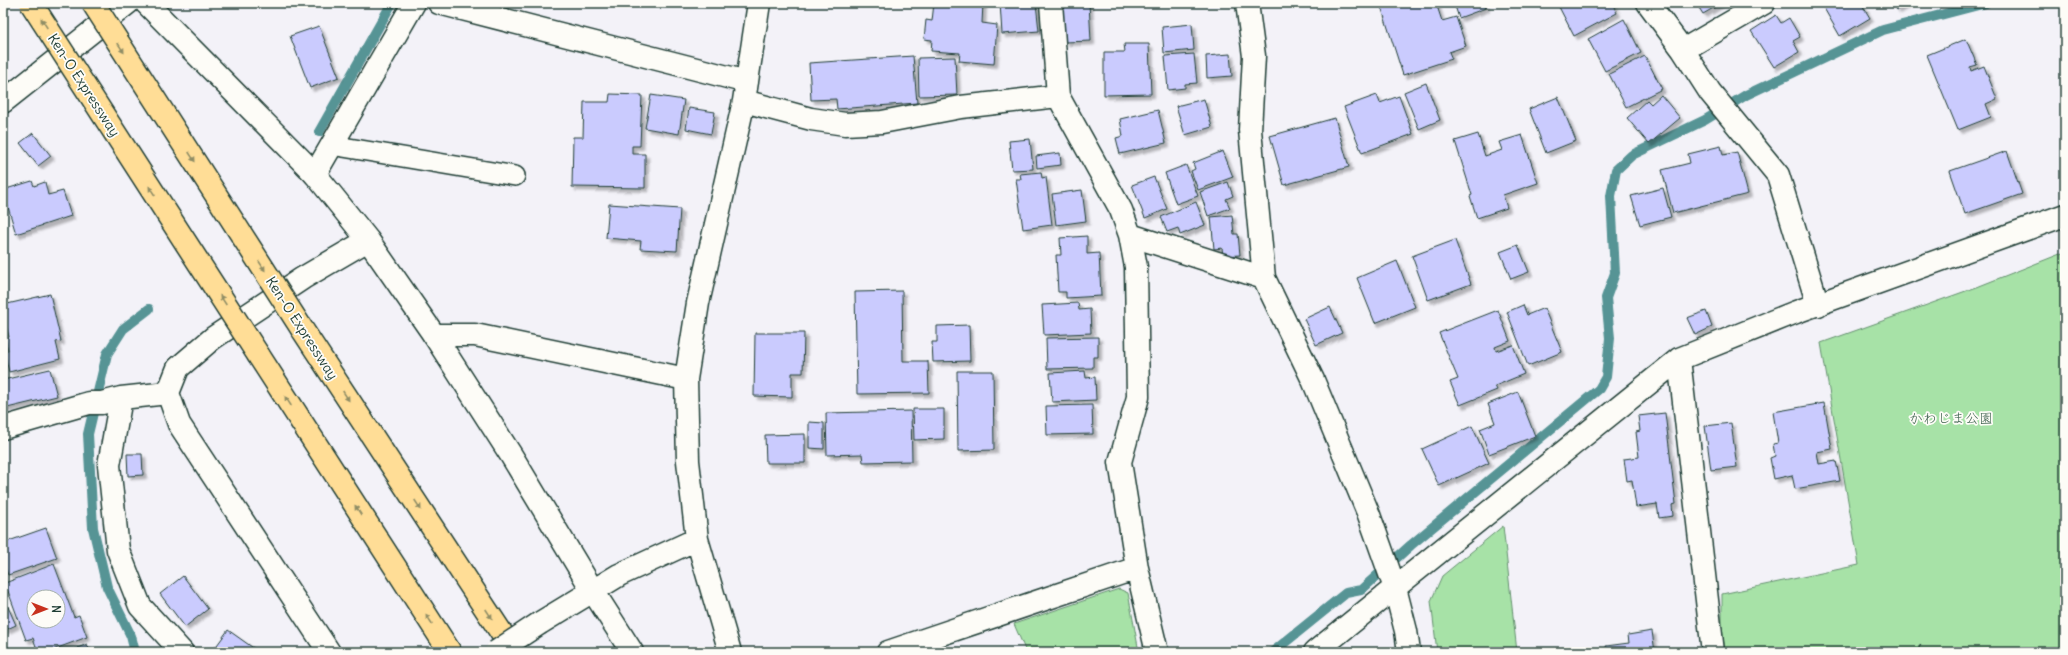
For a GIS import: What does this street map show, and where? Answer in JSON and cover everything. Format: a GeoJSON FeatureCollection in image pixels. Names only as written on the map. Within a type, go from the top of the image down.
{"type":"FeatureCollection","features":[{"type":"Feature","properties":{"kind":"highway","name":"Ken-O Expressway"},"geometry":{"type":"LineString","coordinates":[[31,3],[450,652]]}},
{"type":"Feature","properties":{"kind":"highway","name":"Ken-O Expressway"},"geometry":{"type":"LineString","coordinates":[[93,3],[302,329],[514,652]]}},
{"type":"Feature","properties":{"kind":"street"},"geometry":{"type":"LineString","coordinates":[[3,102],[128,3]]}},
{"type":"Feature","properties":{"kind":"street"},"geometry":{"type":"LineString","coordinates":[[146,3],[315,174],[368,240],[434,335],[511,455],[593,591],[632,652]]}},
{"type":"Feature","properties":{"kind":"street"},"geometry":{"type":"LineString","coordinates":[[315,174],[414,3]]}},
{"type":"Feature","properties":{"kind":"street"},"geometry":{"type":"LineString","coordinates":[[439,3],[746,92],[811,119],[845,124],[882,122],[961,107],[1058,96]]}},
{"type":"Feature","properties":{"kind":"street"},"geometry":{"type":"LineString","coordinates":[[730,652],[697,539],[688,461],[686,379],[698,303],[746,92],[759,3]]}},
{"type":"Feature","properties":{"kind":"street"},"geometry":{"type":"LineString","coordinates":[[1052,3],[1058,96],[1121,210],[1130,235],[1136,267],[1138,397],[1120,462],[1137,568],[1157,652]]}},
{"type":"Feature","properties":{"kind":"street"},"geometry":{"type":"LineString","coordinates":[[1247,3],[1254,56],[1250,130],[1264,278],[1319,394],[1369,515],[1395,588],[1406,631],[1409,652]]}},
{"type":"Feature","properties":{"kind":"street"},"geometry":{"type":"LineString","coordinates":[[1648,3],[1710,92],[1778,175],[1818,305]]}},
{"type":"Feature","properties":{"kind":"street"},"geometry":{"type":"LineString","coordinates":[[1682,50],[1764,3]]}},
{"type":"Feature","properties":{"kind":"street"},"geometry":{"type":"LineString","coordinates":[[1314,652],[1679,360],[1796,312],[2065,215]]}},
{"type":"Feature","properties":{"kind":"street"},"geometry":{"type":"LineString","coordinates":[[1130,235],[1264,278]]}},
{"type":"Feature","properties":{"kind":"street"},"geometry":{"type":"LineString","coordinates":[[330,652],[179,424],[168,393],[178,368],[213,338],[303,278],[368,240]]}},
{"type":"Feature","properties":{"kind":"street"},"geometry":{"type":"LineString","coordinates":[[434,335],[475,335],[686,379]]}},
{"type":"Feature","properties":{"kind":"street"},"geometry":{"type":"LineString","coordinates":[[1679,360],[1713,652]]}},
{"type":"Feature","properties":{"kind":"street"},"geometry":{"type":"LineString","coordinates":[[3,428],[104,402],[168,393]]}},
{"type":"Feature","properties":{"kind":"street"},"geometry":{"type":"LineString","coordinates":[[104,402],[118,550],[140,606],[182,652]]}},
{"type":"Feature","properties":{"kind":"street"},"geometry":{"type":"LineString","coordinates":[[496,652],[540,623],[619,575],[697,539]]}},
{"type":"Feature","properties":{"kind":"street"},"geometry":{"type":"LineString","coordinates":[[888,652],[1137,568]]}},
{"type":"Feature","properties":{"kind":"lane"},"geometry":{"type":"LineString","coordinates":[[331,145],[515,176]]}},
{"type":"Feature","properties":{"kind":"path"},"geometry":{"type":"LineString","coordinates":[[1913,652],[1922,644]]}},
{"type":"Feature","properties":{"kind":"green space","name":"かわじま公園"},"geometry":{"type":"Polygon","coordinates":[[[2065,252],[2065,652],[1725,652],[1722,630],[1722,594],[1859,565],[1821,343],[1977,287],[2065,252]]]}},
{"type":"Feature","properties":{"kind":"green space"},"geometry":{"type":"Polygon","coordinates":[[[1503,526],[1517,652],[1437,652],[1431,601],[1442,576],[1503,526]]]}},
{"type":"Feature","properties":{"kind":"green space"},"geometry":{"type":"Polygon","coordinates":[[[1119,589],[1128,593],[1139,652],[1026,652],[1014,624],[1119,589]]]}},
{"type":"Feature","properties":{"kind":"building"},"geometry":{"type":"Polygon","coordinates":[[[934,3],[983,3],[982,23],[997,25],[994,64],[959,61],[960,53],[931,51],[932,40],[924,39],[926,20],[932,21],[934,3]]]}},
{"type":"Feature","properties":{"kind":"building"},"geometry":{"type":"Polygon","coordinates":[[[1000,3],[1036,3],[1039,31],[1002,34],[1000,3]]]}},
{"type":"Feature","properties":{"kind":"building"},"geometry":{"type":"Polygon","coordinates":[[[1062,3],[1089,3],[1091,41],[1065,42],[1062,3]]]}},
{"type":"Feature","properties":{"kind":"building"},"geometry":{"type":"Polygon","coordinates":[[[1380,3],[1436,3],[1442,21],[1456,17],[1466,46],[1449,52],[1452,59],[1403,75],[1380,3]]]}},
{"type":"Feature","properties":{"kind":"building"},"geometry":{"type":"Polygon","coordinates":[[[1454,3],[1485,3],[1486,8],[1459,18],[1454,3]]]}},
{"type":"Feature","properties":{"kind":"building"},"geometry":{"type":"Polygon","coordinates":[[[1557,3],[1612,3],[1617,13],[1574,36],[1557,3]]]}},
{"type":"Feature","properties":{"kind":"building"},"geometry":{"type":"Polygon","coordinates":[[[1696,3],[1722,3],[1703,14],[1696,3]]]}},
{"type":"Feature","properties":{"kind":"building"},"geometry":{"type":"Polygon","coordinates":[[[1821,3],[1861,3],[1870,18],[1840,36],[1821,3]]]}},
{"type":"Feature","properties":{"kind":"building"},"geometry":{"type":"Polygon","coordinates":[[[1893,3],[1909,3],[1897,10],[1893,3]]]}},
{"type":"Feature","properties":{"kind":"building"},"geometry":{"type":"Polygon","coordinates":[[[1776,15],[1781,23],[1789,18],[1800,37],[1793,41],[1799,52],[1774,67],[1751,31],[1776,15]]]}},
{"type":"Feature","properties":{"kind":"building"},"geometry":{"type":"Polygon","coordinates":[[[1624,19],[1641,53],[1605,71],[1588,39],[1624,19]]]}},
{"type":"Feature","properties":{"kind":"building"},"geometry":{"type":"Polygon","coordinates":[[[1192,24],[1194,50],[1164,53],[1162,27],[1192,24]]]}},
{"type":"Feature","properties":{"kind":"building"},"geometry":{"type":"Polygon","coordinates":[[[319,26],[339,77],[310,88],[290,36],[319,26]]]}},
{"type":"Feature","properties":{"kind":"building"},"geometry":{"type":"Polygon","coordinates":[[[1966,39],[1977,65],[1970,67],[1971,71],[1984,66],[1997,99],[1986,104],[1991,117],[1958,130],[1927,55],[1966,39]]]}},
{"type":"Feature","properties":{"kind":"building"},"geometry":{"type":"Polygon","coordinates":[[[1124,44],[1149,44],[1151,94],[1104,95],[1104,52],[1125,52],[1124,44]]]}},
{"type":"Feature","properties":{"kind":"building"},"geometry":{"type":"Polygon","coordinates":[[[1194,54],[1197,83],[1185,84],[1185,88],[1168,90],[1165,56],[1194,54]]]}},
{"type":"Feature","properties":{"kind":"building"},"geometry":{"type":"Polygon","coordinates":[[[1230,54],[1232,76],[1207,78],[1206,56],[1230,54]]]}},
{"type":"Feature","properties":{"kind":"building"},"geometry":{"type":"Polygon","coordinates":[[[913,56],[917,103],[837,109],[836,99],[811,100],[809,63],[913,56]]]}},
{"type":"Feature","properties":{"kind":"building"},"geometry":{"type":"Polygon","coordinates":[[[1645,56],[1662,89],[1626,107],[1609,74],[1645,56]]]}},
{"type":"Feature","properties":{"kind":"building"},"geometry":{"type":"Polygon","coordinates":[[[955,57],[957,95],[919,96],[918,58],[955,57]]]}},
{"type":"Feature","properties":{"kind":"building"},"geometry":{"type":"Polygon","coordinates":[[[1426,83],[1440,120],[1419,129],[1404,92],[1426,83]]]}},
{"type":"Feature","properties":{"kind":"building"},"geometry":{"type":"Polygon","coordinates":[[[610,94],[642,95],[640,146],[632,146],[632,154],[645,154],[645,188],[572,187],[573,137],[583,137],[584,102],[609,102],[610,94]]]}},
{"type":"Feature","properties":{"kind":"building"},"geometry":{"type":"Polygon","coordinates":[[[651,95],[684,100],[679,134],[645,128],[651,95]]]}},
{"type":"Feature","properties":{"kind":"building"},"geometry":{"type":"Polygon","coordinates":[[[1377,95],[1380,103],[1399,96],[1413,134],[1362,153],[1344,107],[1377,95]]]}},
{"type":"Feature","properties":{"kind":"building"},"geometry":{"type":"Polygon","coordinates":[[[1661,95],[1680,118],[1649,144],[1627,118],[1647,100],[1651,104],[1661,95]]]}},
{"type":"Feature","properties":{"kind":"building"},"geometry":{"type":"Polygon","coordinates":[[[1558,97],[1576,141],[1546,153],[1529,109],[1558,97]]]}},
{"type":"Feature","properties":{"kind":"building"},"geometry":{"type":"Polygon","coordinates":[[[1204,99],[1212,127],[1185,135],[1176,106],[1204,99]]]}},
{"type":"Feature","properties":{"kind":"building"},"geometry":{"type":"Polygon","coordinates":[[[689,108],[715,112],[711,134],[686,129],[689,108]]]}},
{"type":"Feature","properties":{"kind":"building"},"geometry":{"type":"Polygon","coordinates":[[[1158,110],[1166,143],[1120,154],[1116,138],[1123,136],[1120,119],[1158,110]]]}},
{"type":"Feature","properties":{"kind":"building"},"geometry":{"type":"Polygon","coordinates":[[[1335,118],[1349,167],[1284,185],[1270,136],[1335,118]]]}},
{"type":"Feature","properties":{"kind":"building"},"geometry":{"type":"Polygon","coordinates":[[[33,133],[51,156],[38,166],[20,143],[33,133]]]}},
{"type":"Feature","properties":{"kind":"building"},"geometry":{"type":"Polygon","coordinates":[[[1478,134],[1485,156],[1502,150],[1499,142],[1522,135],[1538,183],[1503,195],[1507,208],[1477,218],[1470,196],[1472,195],[1455,141],[1478,134]]]}},
{"type":"Feature","properties":{"kind":"building"},"geometry":{"type":"Polygon","coordinates":[[[1030,139],[1033,169],[1012,170],[1009,141],[1030,139]]]}},
{"type":"Feature","properties":{"kind":"building"},"geometry":{"type":"Polygon","coordinates":[[[1721,146],[1723,155],[1737,152],[1748,194],[1673,213],[1662,170],[1690,163],[1688,154],[1721,146]]]}},
{"type":"Feature","properties":{"kind":"building"},"geometry":{"type":"Polygon","coordinates":[[[1223,151],[1233,177],[1198,190],[1191,171],[1195,169],[1193,163],[1223,151]]]}},
{"type":"Feature","properties":{"kind":"building"},"geometry":{"type":"Polygon","coordinates":[[[2007,151],[2022,194],[1965,214],[1950,171],[2007,151]]]}},
{"type":"Feature","properties":{"kind":"building"},"geometry":{"type":"Polygon","coordinates":[[[1060,153],[1061,165],[1037,168],[1036,156],[1060,153]]]}},
{"type":"Feature","properties":{"kind":"building"},"geometry":{"type":"Polygon","coordinates":[[[1186,165],[1198,196],[1176,204],[1165,173],[1186,165]]]}},
{"type":"Feature","properties":{"kind":"building"},"geometry":{"type":"Polygon","coordinates":[[[1041,172],[1042,178],[1046,177],[1052,225],[1023,229],[1016,179],[1021,179],[1020,174],[1041,172]]]}},
{"type":"Feature","properties":{"kind":"building"},"geometry":{"type":"Polygon","coordinates":[[[1154,177],[1167,209],[1145,218],[1132,185],[1154,177]]]}},
{"type":"Feature","properties":{"kind":"building"},"geometry":{"type":"Polygon","coordinates":[[[32,181],[34,186],[45,182],[48,195],[63,191],[71,216],[16,234],[3,190],[32,181]]]}},
{"type":"Feature","properties":{"kind":"building"},"geometry":{"type":"Polygon","coordinates":[[[1228,182],[1233,196],[1226,199],[1230,208],[1208,216],[1200,192],[1228,182]]]}},
{"type":"Feature","properties":{"kind":"building"},"geometry":{"type":"Polygon","coordinates":[[[1663,188],[1671,217],[1640,225],[1631,196],[1663,188]]]}},
{"type":"Feature","properties":{"kind":"building"},"geometry":{"type":"Polygon","coordinates":[[[1082,190],[1086,221],[1056,225],[1052,194],[1082,190]]]}},
{"type":"Feature","properties":{"kind":"building"},"geometry":{"type":"Polygon","coordinates":[[[1196,202],[1205,225],[1180,235],[1178,228],[1167,232],[1161,217],[1196,202]]]}},
{"type":"Feature","properties":{"kind":"building"},"geometry":{"type":"Polygon","coordinates":[[[609,204],[680,209],[677,251],[640,249],[641,241],[606,238],[609,204]]]}},
{"type":"Feature","properties":{"kind":"building"},"geometry":{"type":"Polygon","coordinates":[[[1232,215],[1234,234],[1238,234],[1240,255],[1223,256],[1222,248],[1214,249],[1211,217],[1232,215]]]}},
{"type":"Feature","properties":{"kind":"building"},"geometry":{"type":"Polygon","coordinates":[[[1087,236],[1087,254],[1099,253],[1101,296],[1066,298],[1066,292],[1058,292],[1056,255],[1061,255],[1060,238],[1087,236]]]}},
{"type":"Feature","properties":{"kind":"building"},"geometry":{"type":"Polygon","coordinates":[[[1455,240],[1471,284],[1428,300],[1412,256],[1455,240]]]}},
{"type":"Feature","properties":{"kind":"building"},"geometry":{"type":"Polygon","coordinates":[[[1518,245],[1529,272],[1511,279],[1500,252],[1518,245]]]}},
{"type":"Feature","properties":{"kind":"building"},"geometry":{"type":"Polygon","coordinates":[[[1397,261],[1415,307],[1375,323],[1357,278],[1397,261]]]}},
{"type":"Feature","properties":{"kind":"building"},"geometry":{"type":"Polygon","coordinates":[[[902,291],[903,361],[928,361],[929,393],[857,394],[855,292],[902,291]]]}},
{"type":"Feature","properties":{"kind":"building"},"geometry":{"type":"Polygon","coordinates":[[[50,294],[61,341],[56,342],[60,359],[9,372],[4,351],[8,350],[5,338],[9,337],[3,314],[3,305],[50,294]]]}},
{"type":"Feature","properties":{"kind":"building"},"geometry":{"type":"Polygon","coordinates":[[[1078,303],[1079,310],[1090,309],[1091,333],[1044,335],[1042,305],[1078,303]]]}},
{"type":"Feature","properties":{"kind":"building"},"geometry":{"type":"Polygon","coordinates":[[[1523,305],[1527,315],[1544,308],[1562,352],[1528,366],[1507,312],[1523,305]]]}},
{"type":"Feature","properties":{"kind":"building"},"geometry":{"type":"Polygon","coordinates":[[[1330,307],[1342,333],[1316,345],[1304,319],[1330,307]]]}},
{"type":"Feature","properties":{"kind":"building"},"geometry":{"type":"Polygon","coordinates":[[[1498,310],[1510,341],[1495,347],[1496,351],[1513,345],[1524,374],[1495,386],[1497,390],[1460,405],[1450,382],[1458,379],[1439,333],[1498,310]]]}},
{"type":"Feature","properties":{"kind":"building"},"geometry":{"type":"Polygon","coordinates":[[[1706,311],[1712,327],[1695,335],[1687,318],[1706,311]]]}},
{"type":"Feature","properties":{"kind":"building"},"geometry":{"type":"Polygon","coordinates":[[[969,325],[970,361],[933,362],[932,342],[937,342],[937,326],[969,325]]]}},
{"type":"Feature","properties":{"kind":"building"},"geometry":{"type":"Polygon","coordinates":[[[755,333],[804,333],[803,373],[792,373],[792,397],[754,396],[755,333]]]}},
{"type":"Feature","properties":{"kind":"building"},"geometry":{"type":"Polygon","coordinates":[[[1098,337],[1098,357],[1093,357],[1093,368],[1047,369],[1046,338],[1098,337]]]}},
{"type":"Feature","properties":{"kind":"building"},"geometry":{"type":"Polygon","coordinates":[[[50,369],[57,396],[3,409],[3,380],[50,369]]]}},
{"type":"Feature","properties":{"kind":"building"},"geometry":{"type":"Polygon","coordinates":[[[957,371],[993,371],[994,450],[958,451],[957,371]]]}},
{"type":"Feature","properties":{"kind":"building"},"geometry":{"type":"Polygon","coordinates":[[[1085,371],[1086,378],[1095,377],[1096,400],[1052,402],[1050,373],[1085,371]]]}},
{"type":"Feature","properties":{"kind":"building"},"geometry":{"type":"Polygon","coordinates":[[[1518,392],[1535,436],[1489,454],[1480,429],[1495,423],[1488,404],[1518,392]]]}},
{"type":"Feature","properties":{"kind":"building"},"geometry":{"type":"Polygon","coordinates":[[[1824,403],[1832,449],[1817,452],[1819,464],[1836,461],[1840,481],[1795,489],[1792,475],[1774,479],[1770,458],[1775,456],[1773,444],[1778,443],[1773,412],[1824,403]]]}},
{"type":"Feature","properties":{"kind":"building"},"geometry":{"type":"Polygon","coordinates":[[[1092,405],[1093,434],[1047,435],[1046,406],[1092,405]]]}},
{"type":"Feature","properties":{"kind":"building"},"geometry":{"type":"Polygon","coordinates":[[[913,409],[944,409],[944,439],[914,440],[913,409]]]}},
{"type":"Feature","properties":{"kind":"building"},"geometry":{"type":"Polygon","coordinates":[[[911,411],[912,461],[863,462],[862,454],[827,455],[826,413],[911,411]]]}},
{"type":"Feature","properties":{"kind":"building"},"geometry":{"type":"Polygon","coordinates":[[[1665,413],[1676,504],[1672,505],[1673,516],[1659,518],[1657,504],[1636,507],[1632,480],[1627,481],[1624,459],[1639,457],[1636,432],[1640,431],[1638,416],[1665,413]]]}},
{"type":"Feature","properties":{"kind":"building"},"geometry":{"type":"Polygon","coordinates":[[[809,422],[824,423],[824,449],[809,448],[809,422]]]}},
{"type":"Feature","properties":{"kind":"building"},"geometry":{"type":"Polygon","coordinates":[[[1731,423],[1737,467],[1711,470],[1705,426],[1731,423]]]}},
{"type":"Feature","properties":{"kind":"building"},"geometry":{"type":"Polygon","coordinates":[[[1472,426],[1489,463],[1439,486],[1422,449],[1472,426]]]}},
{"type":"Feature","properties":{"kind":"building"},"geometry":{"type":"Polygon","coordinates":[[[805,434],[805,463],[766,463],[765,435],[805,434]]]}},
{"type":"Feature","properties":{"kind":"building"},"geometry":{"type":"Polygon","coordinates":[[[127,454],[142,454],[143,475],[128,476],[127,454]]]}},
{"type":"Feature","properties":{"kind":"building"},"geometry":{"type":"Polygon","coordinates":[[[46,528],[57,558],[8,575],[3,562],[3,543],[46,528]]]}},
{"type":"Feature","properties":{"kind":"building"},"geometry":{"type":"Polygon","coordinates":[[[54,564],[63,589],[26,589],[26,629],[66,629],[66,596],[74,617],[79,615],[87,637],[47,652],[38,652],[33,638],[26,640],[5,583],[54,564]]]}},
{"type":"Feature","properties":{"kind":"building"},"geometry":{"type":"Polygon","coordinates":[[[183,576],[208,609],[185,627],[160,594],[183,576]]]}},
{"type":"Feature","properties":{"kind":"building"},"geometry":{"type":"Polygon","coordinates":[[[8,607],[16,625],[3,631],[3,609],[8,607]]]}},
{"type":"Feature","properties":{"kind":"building"},"geometry":{"type":"Polygon","coordinates":[[[228,630],[259,652],[212,652],[228,630]]]}},
{"type":"Feature","properties":{"kind":"building"},"geometry":{"type":"Polygon","coordinates":[[[1652,631],[1655,652],[1607,652],[1606,646],[1629,643],[1628,635],[1652,631]]]}},
{"type":"Feature","properties":{"kind":"building"},"geometry":{"type":"Polygon","coordinates":[[[87,644],[90,652],[68,652],[87,644]]]}},
{"type":"Feature","properties":{"kind":"waterway"},"geometry":{"type":"LineString","coordinates":[[319,132],[392,3]]}},
{"type":"Feature","properties":{"kind":"waterway"},"geometry":{"type":"LineString","coordinates":[[1273,652],[1346,593],[1361,590],[1411,545],[1599,389],[1606,377],[1610,338],[1606,298],[1615,273],[1611,196],[1616,170],[1632,155],[1705,120],[1746,95],[1883,30],[1986,3]]}},
{"type":"Feature","properties":{"kind":"waterway"},"geometry":{"type":"LineString","coordinates":[[135,652],[131,636],[107,587],[93,528],[88,434],[107,354],[123,329],[149,309]]}}]}
